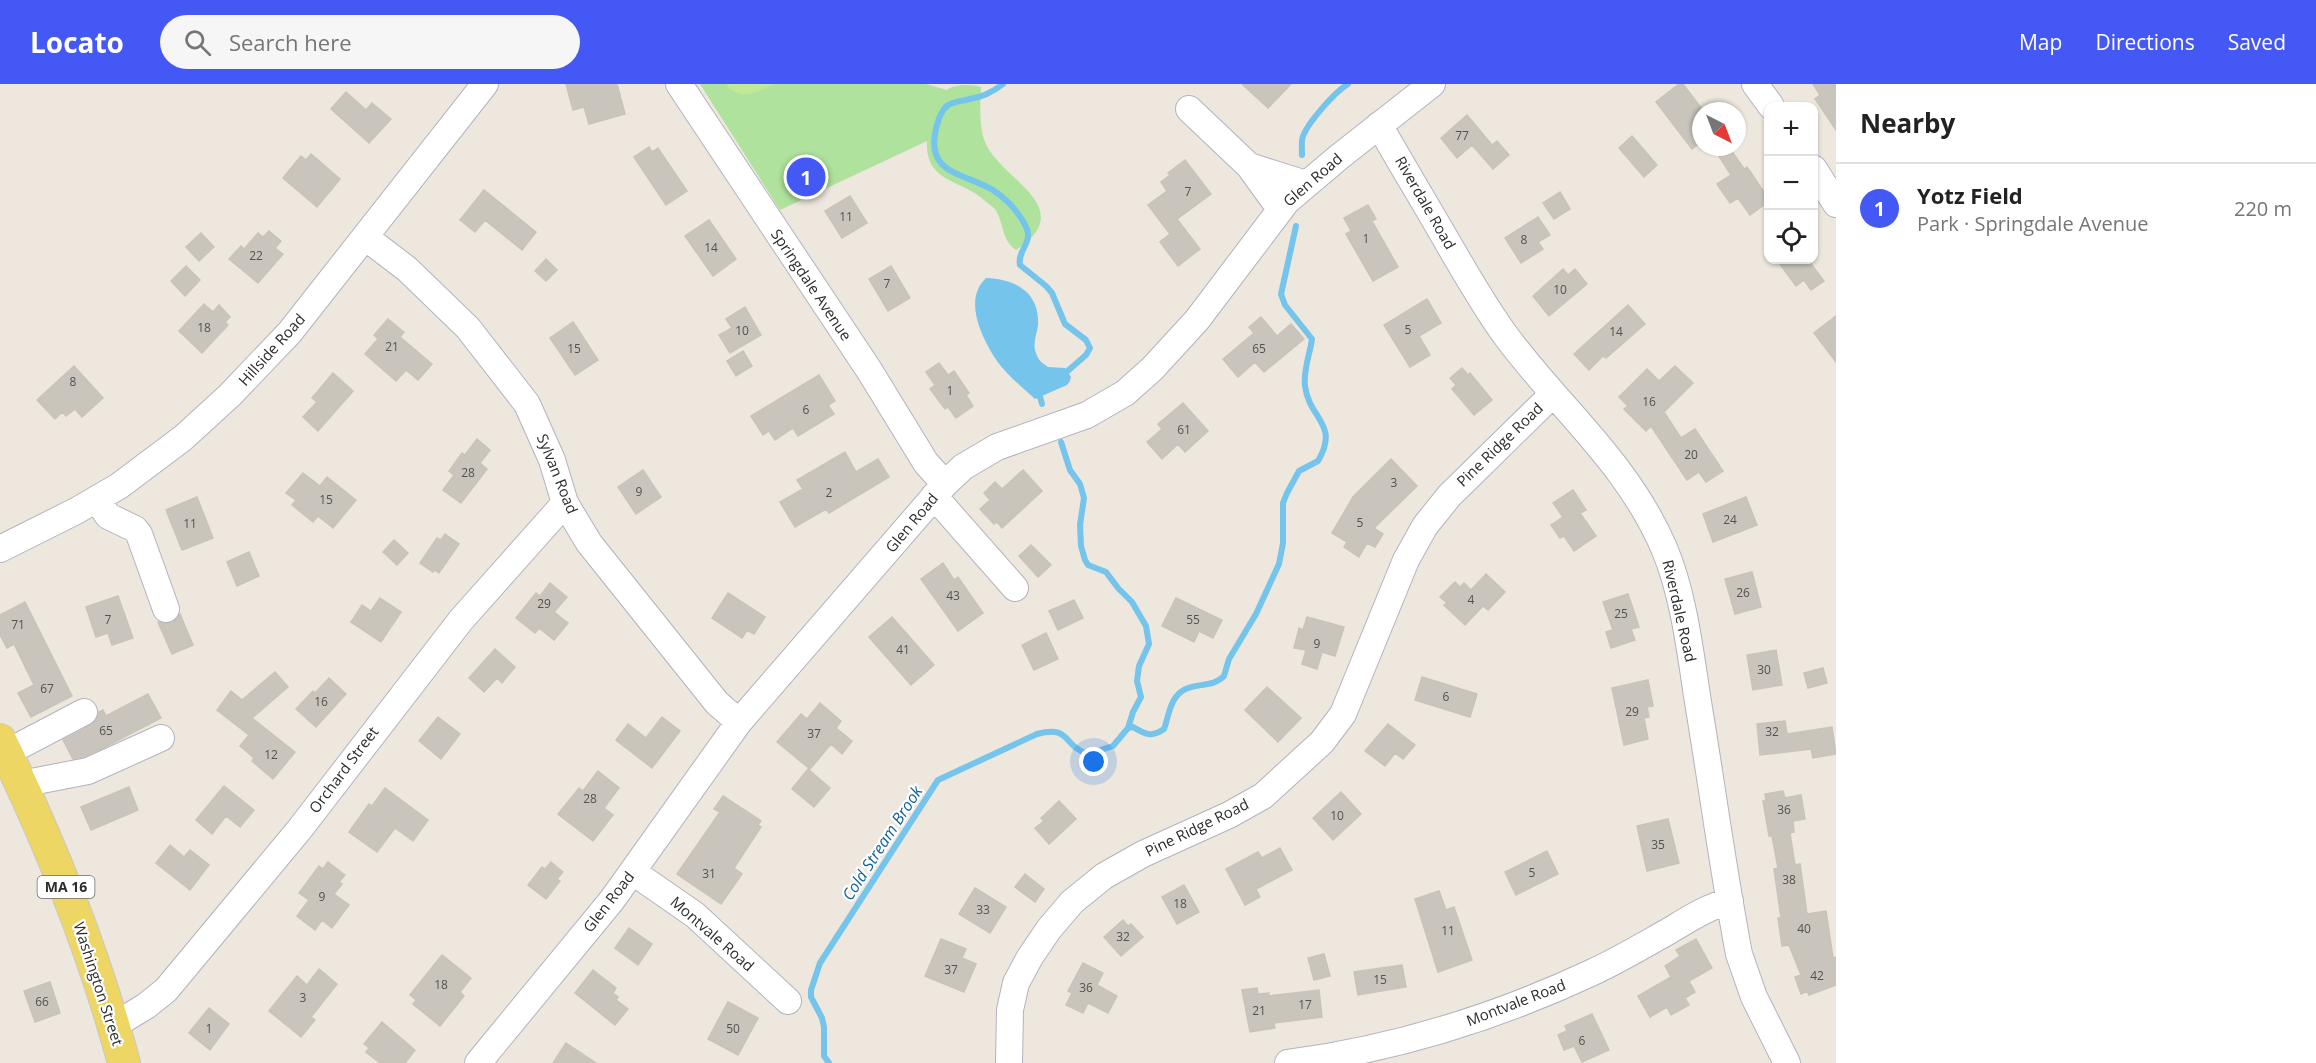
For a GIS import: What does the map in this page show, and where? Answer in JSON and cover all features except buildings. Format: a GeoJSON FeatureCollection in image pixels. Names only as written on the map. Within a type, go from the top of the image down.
{"type":"FeatureCollection","features":[{"type":"Feature","properties":{"kind":"main road","name":"Washington Street"},"geometry":{"type":"LineString","coordinates":[[3,747],[61,874],[124,1063]]}},
{"type":"Feature","properties":{"kind":"street","name":"Hillside Road"},"geometry":{"type":"LineString","coordinates":[[0,549],[98,499],[168,450],[237,389],[290,332],[485,84]]}},
{"type":"Feature","properties":{"kind":"street","name":"Springdale Avenue"},"geometry":{"type":"LineString","coordinates":[[679,84],[869,370],[940,490],[1015,588]]}},
{"type":"Feature","properties":{"kind":"street","name":"Glen Road"},"geometry":{"type":"LineString","coordinates":[[478,1063],[633,872],[709,761],[739,722],[940,490],[963,467],[997,447],[1087,415],[1125,393],[1152,369],[1197,320],[1280,209],[1306,184],[1379,126],[1408,92],[1432,84]]}},
{"type":"Feature","properties":{"kind":"street"},"geometry":{"type":"LineString","coordinates":[[1755,84],[1768,102]]}},
{"type":"Feature","properties":{"kind":"street"},"geometry":{"type":"LineString","coordinates":[[1189,109],[1249,166],[1280,209]]}},
{"type":"Feature","properties":{"kind":"street","name":"Riverdale Road"},"geometry":{"type":"LineString","coordinates":[[1379,126],[1482,302],[1527,364],[1599,443],[1623,474],[1644,508],[1664,549],[1679,596],[1689,648],[1730,901],[1743,967],[1754,997],[1787,1063]]}},
{"type":"Feature","properties":{"kind":"street"},"geometry":{"type":"LineString","coordinates":[[1249,166],[1306,184]]}},
{"type":"Feature","properties":{"kind":"street"},"geometry":{"type":"LineString","coordinates":[[1818,175],[1836,204]]}},
{"type":"Feature","properties":{"kind":"street","name":"Sylvan Road"},"geometry":{"type":"LineString","coordinates":[[364,237],[407,268],[468,328],[527,404],[552,460],[565,503],[600,557],[717,703],[739,722]]}},
{"type":"Feature","properties":{"kind":"street","name":"Pine Ridge Road"},"geometry":{"type":"LineString","coordinates":[[1009,1063],[1010,1010],[1016,983],[1049,929],[1072,902],[1104,876],[1143,854],[1229,815],[1263,796],[1322,742],[1343,714],[1406,560],[1425,526],[1449,496],[1553,394]]}},
{"type":"Feature","properties":{"kind":"street"},"geometry":{"type":"LineString","coordinates":[[98,499],[108,516],[135,529],[139,534],[166,609]]}},
{"type":"Feature","properties":{"kind":"street","name":"Orchard Street"},"geometry":{"type":"LineString","coordinates":[[113,1026],[146,1006],[166,990],[299,830],[461,620],[565,503]]}},
{"type":"Feature","properties":{"kind":"street"},"geometry":{"type":"LineString","coordinates":[[3,747],[84,712]]}},
{"type":"Feature","properties":{"kind":"street"},"geometry":{"type":"LineString","coordinates":[[21,784],[88,771],[161,738]]}},
{"type":"Feature","properties":{"kind":"street","name":"Montvale Road"},"geometry":{"type":"LineString","coordinates":[[633,872],[695,915],[788,1001]]}},
{"type":"Feature","properties":{"kind":"street","name":"Montvale Road"},"geometry":{"type":"LineString","coordinates":[[1288,1063],[1392,1045],[1479,1018],[1594,971],[1698,913],[1730,901]]}},
{"type":"Feature","properties":{"kind":"green space"},"geometry":{"type":"Polygon","coordinates":[[[700,84],[926,84],[947,90],[963,85],[981,87],[981,122],[985,142],[993,156],[1030,194],[1039,207],[1041,220],[1034,235],[1016,250],[1005,236],[995,209],[975,193],[938,173],[928,155],[927,141],[780,210],[700,84]]]}},
{"type":"Feature","properties":{"kind":"green space"},"geometry":{"type":"Polygon","coordinates":[[[726,84],[774,84],[755,92],[742,94],[737,93],[726,84]]]}},
{"type":"Feature","properties":{"kind":"water"},"geometry":{"type":"Polygon","coordinates":[[[986,278],[1007,281],[1030,296],[1038,314],[1034,346],[1037,355],[1040,361],[1048,367],[1065,368],[1071,377],[1067,385],[1035,399],[997,362],[983,337],[976,316],[976,296],[979,286],[986,278]]]}},
{"type":"Feature","properties":{"kind":"waterway"},"geometry":{"type":"LineString","coordinates":[[1003,84],[992,92],[946,107],[936,129],[934,144],[936,155],[950,170],[997,193],[1014,209],[1024,223],[1028,236],[1021,254],[1020,265],[1052,293],[1065,324],[1086,340],[1090,348],[1086,355],[1063,375]]}},
{"type":"Feature","properties":{"kind":"waterway","name":"Cold Stream Brook"},"geometry":{"type":"LineString","coordinates":[[1302,155],[1302,140],[1306,130],[1323,107],[1348,84]]}},
{"type":"Feature","properties":{"kind":"waterway","name":"Cold Stream Brook"},"geometry":{"type":"LineString","coordinates":[[829,1063],[824,1056],[822,1018],[811,997],[820,963],[938,780],[1037,734],[1048,732],[1062,734],[1074,746],[1088,754],[1113,746],[1128,728],[1133,727],[1145,733],[1155,733],[1164,729],[1172,704],[1181,692],[1213,683],[1224,676],[1229,659],[1256,614],[1279,564],[1283,543],[1283,503],[1287,493],[1299,471],[1318,461],[1326,438],[1325,430],[1312,406],[1305,386],[1312,339],[1285,305],[1281,294],[1296,226]]}},
{"type":"Feature","properties":{"kind":"waterway"},"geometry":{"type":"LineString","coordinates":[[1039,393],[1042,404]]}},
{"type":"Feature","properties":{"kind":"waterway"},"geometry":{"type":"LineString","coordinates":[[1061,442],[1070,470],[1080,484],[1084,498],[1080,525],[1081,546],[1085,560],[1088,565],[1106,572],[1132,602],[1146,626],[1149,644],[1139,666],[1137,681],[1141,697],[1128,728]]}},
{"type":"Feature","properties":{"kind":"place","name":"Yotz Field"},"geometry":{"type":"Point","coordinates":[806,177]}}]}
